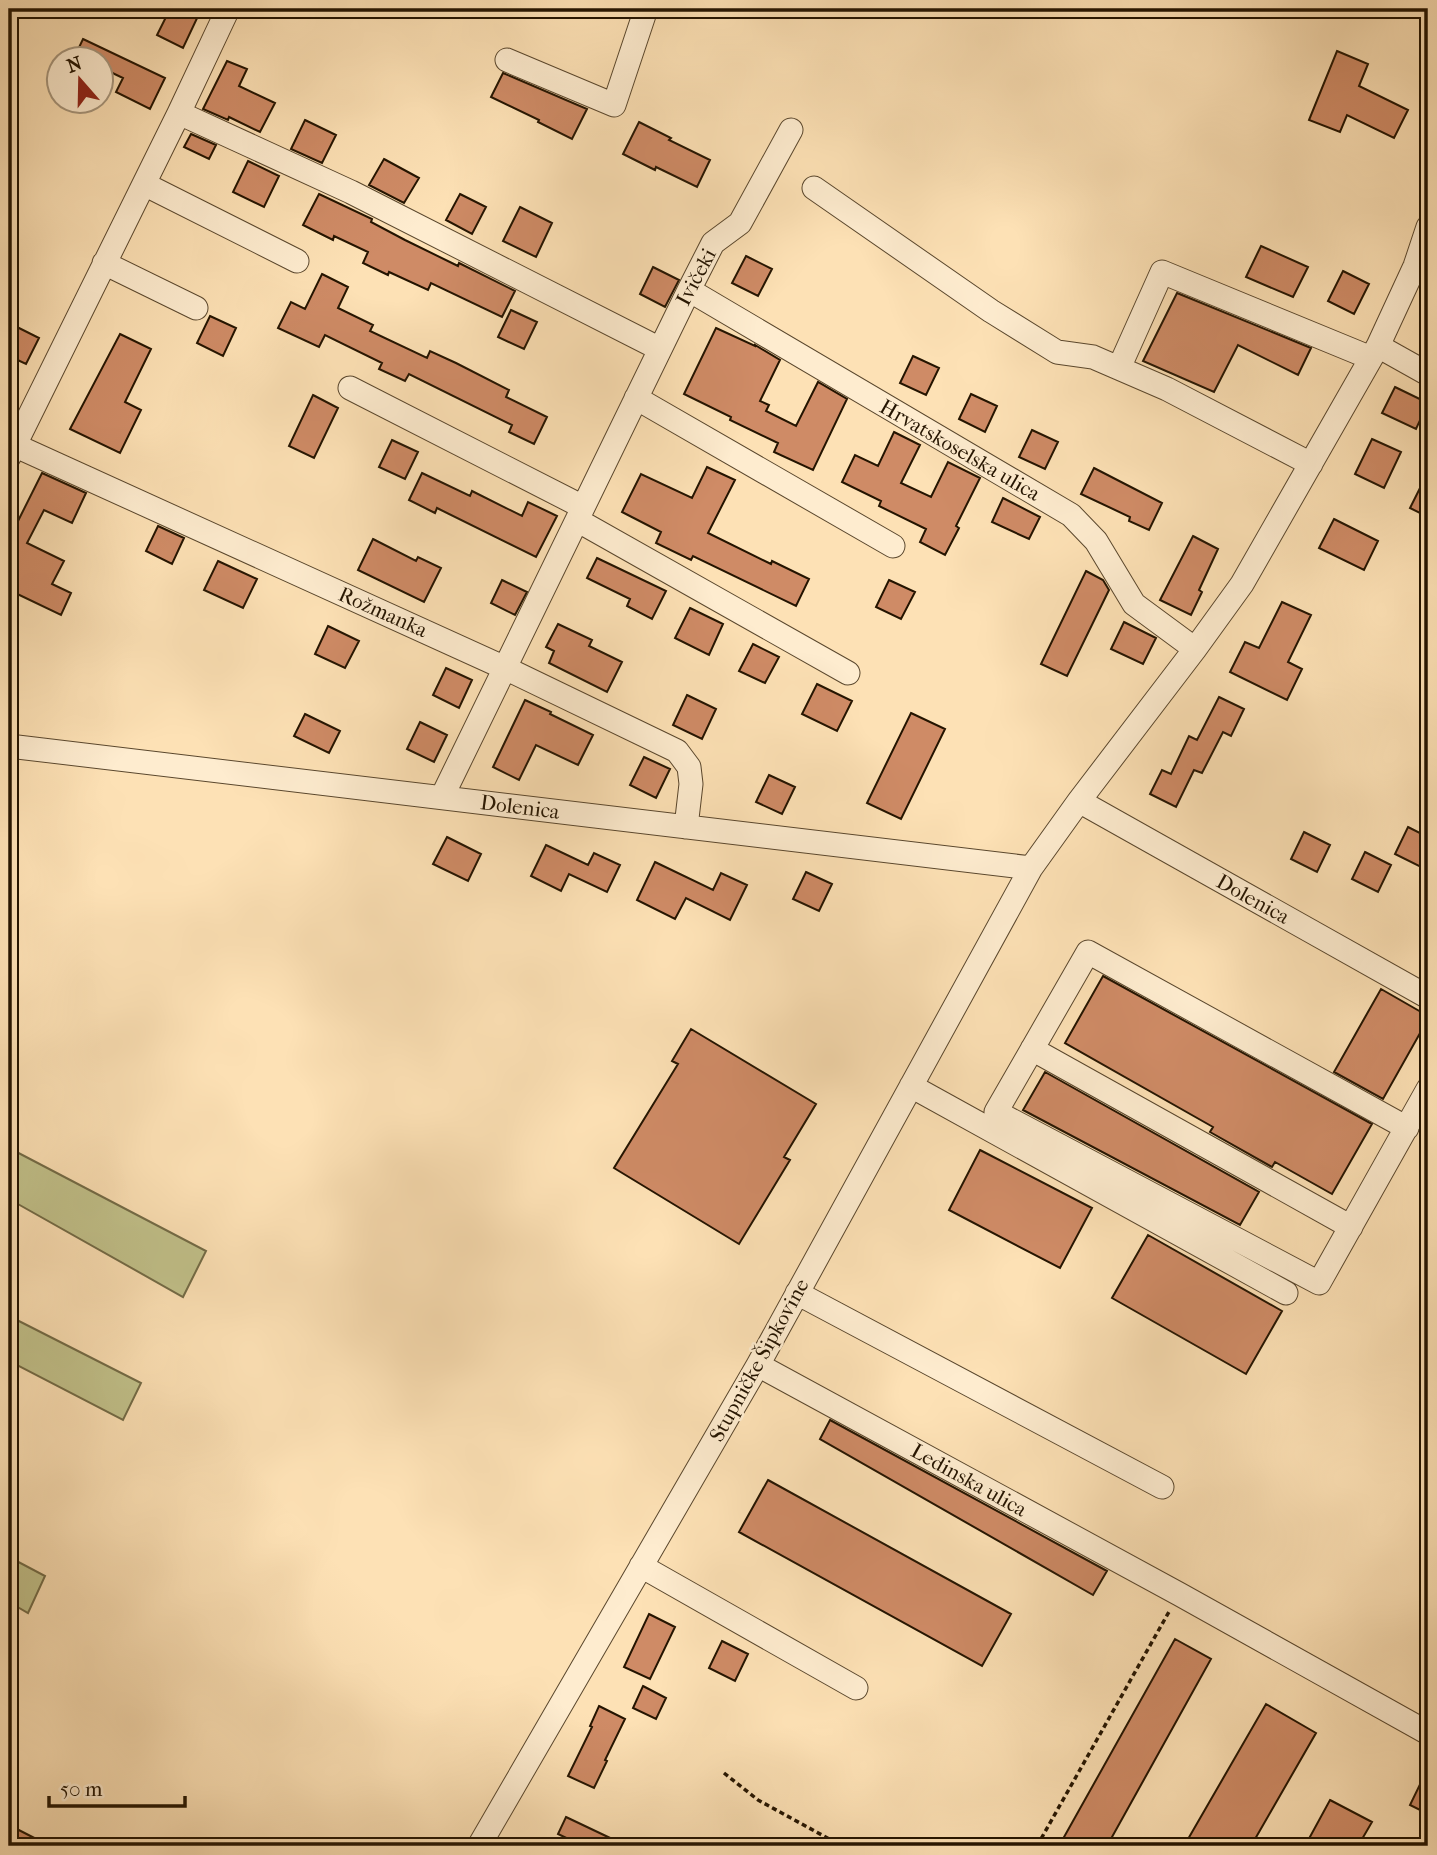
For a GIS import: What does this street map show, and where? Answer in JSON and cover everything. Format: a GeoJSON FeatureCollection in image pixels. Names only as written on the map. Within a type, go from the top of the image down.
{"type":"FeatureCollection","features":[{"type":"Feature","properties":{"kind":"street"},"geometry":{"type":"LineString","coordinates":[[507,60],[614,105],[646,9]]}},
{"type":"Feature","properties":{"kind":"street","name":"Rožmanka"},"geometry":{"type":"LineString","coordinates":[[224,10],[179,113],[12,451],[505,668],[677,751],[689,767],[691,784],[686,827]]}},
{"type":"Feature","properties":{"kind":"street"},"geometry":{"type":"LineString","coordinates":[[179,113],[351,192],[660,349]]}},
{"type":"Feature","properties":{"kind":"street","name":"Ivičeki"},"geometry":{"type":"LineString","coordinates":[[442,797],[713,243],[740,223],[791,130]]}},
{"type":"Feature","properties":{"kind":"street"},"geometry":{"type":"LineString","coordinates":[[144,184],[297,261]]}},
{"type":"Feature","properties":{"kind":"street"},"geometry":{"type":"LineString","coordinates":[[814,188],[991,311],[1057,352],[1093,357],[1167,389],[1311,464]]}},
{"type":"Feature","properties":{"kind":"street"},"geometry":{"type":"LineString","coordinates":[[1031,868],[1242,584],[1375,352],[1421,265],[1428,227]]}},
{"type":"Feature","properties":{"kind":"street"},"geometry":{"type":"LineString","coordinates":[[104,263],[196,308]]}},
{"type":"Feature","properties":{"kind":"street"},"geometry":{"type":"LineString","coordinates":[[1119,368],[1162,272],[1428,374]]}},
{"type":"Feature","properties":{"kind":"street","name":"Hrvatskoselska ulica"},"geometry":{"type":"LineString","coordinates":[[689,290],[1071,515],[1096,541],[1134,604],[1195,649]]}},
{"type":"Feature","properties":{"kind":"street"},"geometry":{"type":"LineString","coordinates":[[350,388],[580,514],[848,673]]}},
{"type":"Feature","properties":{"kind":"street"},"geometry":{"type":"LineString","coordinates":[[636,398],[893,546]]}},
{"type":"Feature","properties":{"kind":"street","name":"Dolenica"},"geometry":{"type":"LineString","coordinates":[[9,746],[1031,868]]}},
{"type":"Feature","properties":{"kind":"street","name":"Dolenica"},"geometry":{"type":"LineString","coordinates":[[1079,801],[1428,997]]}},
{"type":"Feature","properties":{"kind":"street","name":"Stupničke Šipkovine"},"geometry":{"type":"LineString","coordinates":[[479,1846],[758,1365],[1031,868]]}},
{"type":"Feature","properties":{"kind":"street"},"geometry":{"type":"LineString","coordinates":[[1406,1128],[1088,952],[996,1112],[1319,1283],[1428,1089]]}},
{"type":"Feature","properties":{"kind":"street"},"geometry":{"type":"LineString","coordinates":[[1032,1049],[1351,1227]]}},
{"type":"Feature","properties":{"kind":"street"},"geometry":{"type":"LineString","coordinates":[[911,1086],[1286,1293]]}},
{"type":"Feature","properties":{"kind":"street"},"geometry":{"type":"LineString","coordinates":[[797,1293],[1162,1487]]}},
{"type":"Feature","properties":{"kind":"street","name":"Ledinska ulica"},"geometry":{"type":"LineString","coordinates":[[758,1365],[1428,1733]]}},
{"type":"Feature","properties":{"kind":"street"},"geometry":{"type":"LineString","coordinates":[[641,1566],[856,1688]]}},
{"type":"Feature","properties":{"kind":"path"},"geometry":{"type":"LineString","coordinates":[[1037,1846],[1179,1594]]}},
{"type":"Feature","properties":{"kind":"path"},"geometry":{"type":"LineString","coordinates":[[724,1773],[758,1800],[842,1846]]}},
{"type":"Feature","properties":{"kind":"green space"},"geometry":{"type":"Polygon","coordinates":[[[9,1148],[206,1251],[183,1297],[9,1199],[9,1148]]]}},
{"type":"Feature","properties":{"kind":"green space"},"geometry":{"type":"Polygon","coordinates":[[[9,1316],[141,1383],[123,1420],[9,1361],[9,1316]]]}},
{"type":"Feature","properties":{"kind":"green space"},"geometry":{"type":"Polygon","coordinates":[[[9,1557],[45,1576],[28,1613],[9,1602],[9,1557]]]}},
{"type":"Feature","properties":{"kind":"building"},"geometry":{"type":"Polygon","coordinates":[[[170,9],[187,9],[199,14],[183,48],[157,35],[170,9]]]}},
{"type":"Feature","properties":{"kind":"building"},"geometry":{"type":"Polygon","coordinates":[[[83,39],[98,46],[80,46],[83,39]]]}},
{"type":"Feature","properties":{"kind":"building"},"geometry":{"type":"Polygon","coordinates":[[[1337,51],[1368,64],[1359,86],[1408,110],[1394,138],[1347,115],[1340,132],[1309,120],[1337,51]]]}},
{"type":"Feature","properties":{"kind":"building"},"geometry":{"type":"Polygon","coordinates":[[[116,55],[165,78],[150,109],[116,92],[123,78],[116,75],[116,55]]]}},
{"type":"Feature","properties":{"kind":"building"},"geometry":{"type":"Polygon","coordinates":[[[227,61],[247,69],[239,86],[275,103],[260,132],[229,117],[228,120],[203,109],[227,61]]]}},
{"type":"Feature","properties":{"kind":"building"},"geometry":{"type":"Polygon","coordinates":[[[503,73],[587,109],[572,139],[491,97],[503,73]]]}},
{"type":"Feature","properties":{"kind":"building"},"geometry":{"type":"Polygon","coordinates":[[[305,120],[336,135],[322,163],[291,149],[305,120]]]}},
{"type":"Feature","properties":{"kind":"building"},"geometry":{"type":"Polygon","coordinates":[[[639,122],[710,160],[697,187],[623,154],[639,122]]]}},
{"type":"Feature","properties":{"kind":"building"},"geometry":{"type":"Polygon","coordinates":[[[191,134],[216,145],[209,159],[184,147],[191,134]]]}},
{"type":"Feature","properties":{"kind":"building"},"geometry":{"type":"Polygon","coordinates":[[[384,159],[419,178],[404,203],[369,185],[384,159]]]}},
{"type":"Feature","properties":{"kind":"building"},"geometry":{"type":"Polygon","coordinates":[[[248,161],[279,176],[264,207],[233,192],[248,161]]]}},
{"type":"Feature","properties":{"kind":"building"},"geometry":{"type":"Polygon","coordinates":[[[319,194],[372,219],[371,222],[405,240],[515,291],[502,317],[431,283],[428,290],[389,272],[388,275],[363,263],[368,252],[334,236],[333,240],[303,225],[319,194]]]}},
{"type":"Feature","properties":{"kind":"building"},"geometry":{"type":"Polygon","coordinates":[[[460,194],[486,207],[472,234],[446,220],[460,194]]]}},
{"type":"Feature","properties":{"kind":"building"},"geometry":{"type":"Polygon","coordinates":[[[520,207],[552,223],[536,257],[503,241],[520,207]]]}},
{"type":"Feature","properties":{"kind":"building"},"geometry":{"type":"Polygon","coordinates":[[[1261,246],[1308,267],[1293,297],[1246,277],[1261,246]]]}},
{"type":"Feature","properties":{"kind":"building"},"geometry":{"type":"Polygon","coordinates":[[[746,256],[772,269],[758,296],[732,283],[746,256]]]}},
{"type":"Feature","properties":{"kind":"building"},"geometry":{"type":"Polygon","coordinates":[[[653,267],[679,280],[665,307],[640,294],[653,267]]]}},
{"type":"Feature","properties":{"kind":"building"},"geometry":{"type":"Polygon","coordinates":[[[1343,271],[1369,284],[1354,314],[1328,301],[1343,271]]]}},
{"type":"Feature","properties":{"kind":"building"},"geometry":{"type":"Polygon","coordinates":[[[322,274],[348,287],[338,308],[373,325],[370,331],[427,358],[430,351],[456,363],[509,390],[506,397],[547,417],[534,444],[509,432],[512,425],[409,374],[405,381],[379,369],[382,363],[325,335],[319,347],[278,328],[291,302],[305,309],[322,274]]]}},
{"type":"Feature","properties":{"kind":"building"},"geometry":{"type":"Polygon","coordinates":[[[1177,293],[1311,348],[1298,375],[1238,345],[1214,392],[1143,361],[1177,293]]]}},
{"type":"Feature","properties":{"kind":"building"},"geometry":{"type":"Polygon","coordinates":[[[511,310],[537,322],[524,349],[498,337],[511,310]]]}},
{"type":"Feature","properties":{"kind":"building"},"geometry":{"type":"Polygon","coordinates":[[[210,316],[236,328],[223,356],[197,343],[210,316]]]}},
{"type":"Feature","properties":{"kind":"building"},"geometry":{"type":"Polygon","coordinates":[[[9,323],[39,338],[26,364],[9,356],[9,323]]]}},
{"type":"Feature","properties":{"kind":"building"},"geometry":{"type":"Polygon","coordinates":[[[716,328],[755,345],[780,360],[760,401],[769,405],[766,411],[796,426],[818,382],[847,399],[813,470],[774,452],[778,443],[684,394],[716,328]]]}},
{"type":"Feature","properties":{"kind":"building"},"geometry":{"type":"Polygon","coordinates":[[[120,334],[151,349],[125,402],[141,410],[120,453],[70,429],[120,334]]]}},
{"type":"Feature","properties":{"kind":"building"},"geometry":{"type":"Polygon","coordinates":[[[913,356],[939,368],[926,395],[900,383],[913,356]]]}},
{"type":"Feature","properties":{"kind":"building"},"geometry":{"type":"Polygon","coordinates":[[[1395,387],[1428,403],[1416,429],[1382,413],[1395,387]]]}},
{"type":"Feature","properties":{"kind":"building"},"geometry":{"type":"Polygon","coordinates":[[[971,394],[997,406],[985,432],[959,419],[971,394]]]}},
{"type":"Feature","properties":{"kind":"building"},"geometry":{"type":"Polygon","coordinates":[[[313,395],[338,408],[314,458],[289,446],[313,395]]]}},
{"type":"Feature","properties":{"kind":"building"},"geometry":{"type":"Polygon","coordinates":[[[1032,430],[1058,442],[1045,469],[1019,457],[1032,430]]]}},
{"type":"Feature","properties":{"kind":"building"},"geometry":{"type":"Polygon","coordinates":[[[894,432],[920,445],[901,483],[931,497],[948,462],[980,478],[945,555],[920,542],[926,529],[879,506],[881,501],[842,482],[855,455],[878,466],[894,432]]]}},
{"type":"Feature","properties":{"kind":"building"},"geometry":{"type":"Polygon","coordinates":[[[1372,439],[1401,452],[1384,488],[1355,474],[1372,439]]]}},
{"type":"Feature","properties":{"kind":"building"},"geometry":{"type":"Polygon","coordinates":[[[392,440],[418,452],[405,479],[379,467],[392,440]]]}},
{"type":"Feature","properties":{"kind":"building"},"geometry":{"type":"Polygon","coordinates":[[[707,467],[735,480],[708,533],[809,579],[796,606],[693,556],[691,560],[656,543],[661,532],[622,512],[641,474],[692,498],[707,467]]]}},
{"type":"Feature","properties":{"kind":"building"},"geometry":{"type":"Polygon","coordinates":[[[1094,468],[1162,503],[1149,530],[1129,521],[1130,517],[1081,494],[1094,468]]]}},
{"type":"Feature","properties":{"kind":"building"},"geometry":{"type":"Polygon","coordinates":[[[1428,472],[1428,517],[1410,508],[1428,472]]]}},
{"type":"Feature","properties":{"kind":"building"},"geometry":{"type":"Polygon","coordinates":[[[42,473],[86,493],[72,523],[44,510],[27,543],[64,561],[52,584],[71,593],[61,615],[9,590],[9,516],[18,521],[42,473]]]}},
{"type":"Feature","properties":{"kind":"building"},"geometry":{"type":"Polygon","coordinates":[[[422,473],[470,496],[472,491],[522,516],[528,502],[557,516],[536,557],[437,508],[435,513],[409,500],[422,473]]]}},
{"type":"Feature","properties":{"kind":"building"},"geometry":{"type":"Polygon","coordinates":[[[1003,498],[1040,517],[1029,539],[992,522],[1003,498]]]}},
{"type":"Feature","properties":{"kind":"building"},"geometry":{"type":"Polygon","coordinates":[[[1334,519],[1378,541],[1364,570],[1319,548],[1334,519]]]}},
{"type":"Feature","properties":{"kind":"building"},"geometry":{"type":"Polygon","coordinates":[[[158,526],[184,538],[172,564],[146,551],[158,526]]]}},
{"type":"Feature","properties":{"kind":"building"},"geometry":{"type":"Polygon","coordinates":[[[1193,536],[1218,549],[1191,615],[1160,600],[1193,536]]]}},
{"type":"Feature","properties":{"kind":"building"},"geometry":{"type":"Polygon","coordinates":[[[373,539],[416,561],[418,557],[441,568],[424,602],[358,570],[373,539]]]}},
{"type":"Feature","properties":{"kind":"building"},"geometry":{"type":"Polygon","coordinates":[[[597,558],[666,591],[652,619],[627,606],[630,599],[587,578],[597,558]]]}},
{"type":"Feature","properties":{"kind":"building"},"geometry":{"type":"Polygon","coordinates":[[[218,561],[257,579],[243,608],[204,590],[218,561]]]}},
{"type":"Feature","properties":{"kind":"building"},"geometry":{"type":"Polygon","coordinates":[[[1086,571],[1103,580],[1109,590],[1067,676],[1041,664],[1086,571]]]}},
{"type":"Feature","properties":{"kind":"building"},"geometry":{"type":"Polygon","coordinates":[[[502,580],[527,592],[515,615],[491,603],[502,580]]]}},
{"type":"Feature","properties":{"kind":"building"},"geometry":{"type":"Polygon","coordinates":[[[889,580],[915,592],[901,619],[876,607],[889,580]]]}},
{"type":"Feature","properties":{"kind":"building"},"geometry":{"type":"Polygon","coordinates":[[[1282,602],[1311,615],[1288,662],[1302,669],[1287,700],[1230,672],[1245,642],[1259,648],[1282,602]]]}},
{"type":"Feature","properties":{"kind":"building"},"geometry":{"type":"Polygon","coordinates":[[[690,608],[723,624],[709,655],[675,638],[690,608]]]}},
{"type":"Feature","properties":{"kind":"building"},"geometry":{"type":"Polygon","coordinates":[[[1124,622],[1156,638],[1143,664],[1111,649],[1124,622]]]}},
{"type":"Feature","properties":{"kind":"building"},"geometry":{"type":"Polygon","coordinates":[[[558,624],[592,640],[589,646],[622,662],[607,692],[549,663],[554,651],[546,647],[558,624]]]}},
{"type":"Feature","properties":{"kind":"building"},"geometry":{"type":"Polygon","coordinates":[[[328,626],[359,641],[345,668],[315,654],[328,626]]]}},
{"type":"Feature","properties":{"kind":"building"},"geometry":{"type":"Polygon","coordinates":[[[753,644],[779,657],[765,683],[739,671],[753,644]]]}},
{"type":"Feature","properties":{"kind":"building"},"geometry":{"type":"Polygon","coordinates":[[[446,668],[472,680],[459,708],[433,695],[446,668]]]}},
{"type":"Feature","properties":{"kind":"building"},"geometry":{"type":"Polygon","coordinates":[[[817,684],[852,701],[837,731],[802,714],[817,684]]]}},
{"type":"Feature","properties":{"kind":"building"},"geometry":{"type":"Polygon","coordinates":[[[687,695],[716,709],[702,739],[673,725],[687,695]]]}},
{"type":"Feature","properties":{"kind":"building"},"geometry":{"type":"Polygon","coordinates":[[[1219,697],[1244,709],[1231,736],[1223,732],[1202,773],[1194,770],[1176,807],[1150,794],[1162,770],[1171,774],[1189,736],[1197,740],[1219,697]]]}},
{"type":"Feature","properties":{"kind":"building"},"geometry":{"type":"Polygon","coordinates":[[[525,700],[593,735],[578,765],[536,745],[519,780],[493,767],[525,700]]]}},
{"type":"Feature","properties":{"kind":"building"},"geometry":{"type":"Polygon","coordinates":[[[911,713],[945,729],[901,819],[867,803],[911,713]]]}},
{"type":"Feature","properties":{"kind":"building"},"geometry":{"type":"Polygon","coordinates":[[[305,714],[340,731],[329,753],[294,736],[305,714]]]}},
{"type":"Feature","properties":{"kind":"building"},"geometry":{"type":"Polygon","coordinates":[[[420,722],[447,735],[434,762],[407,749],[420,722]]]}},
{"type":"Feature","properties":{"kind":"building"},"geometry":{"type":"Polygon","coordinates":[[[644,757],[670,769],[656,798],[630,785],[644,757]]]}},
{"type":"Feature","properties":{"kind":"building"},"geometry":{"type":"Polygon","coordinates":[[[769,775],[795,787],[782,814],[756,802],[769,775]]]}},
{"type":"Feature","properties":{"kind":"building"},"geometry":{"type":"Polygon","coordinates":[[[1408,827],[1428,837],[1428,851],[1421,867],[1395,854],[1408,827]]]}},
{"type":"Feature","properties":{"kind":"building"},"geometry":{"type":"Polygon","coordinates":[[[1304,832],[1330,845],[1317,872],[1291,859],[1304,832]]]}},
{"type":"Feature","properties":{"kind":"building"},"geometry":{"type":"Polygon","coordinates":[[[447,837],[481,854],[468,881],[433,864],[447,837]]]}},
{"type":"Feature","properties":{"kind":"building"},"geometry":{"type":"Polygon","coordinates":[[[546,845],[588,865],[594,853],[620,865],[607,892],[569,874],[561,891],[531,876],[546,845]]]}},
{"type":"Feature","properties":{"kind":"building"},"geometry":{"type":"Polygon","coordinates":[[[1365,852],[1391,865],[1378,892],[1352,879],[1365,852]]]}},
{"type":"Feature","properties":{"kind":"building"},"geometry":{"type":"Polygon","coordinates":[[[655,862],[713,890],[721,873],[747,885],[730,920],[686,898],[675,919],[637,900],[655,862]]]}},
{"type":"Feature","properties":{"kind":"building"},"geometry":{"type":"Polygon","coordinates":[[[806,872],[832,884],[819,911],[793,899],[806,872]]]}},
{"type":"Feature","properties":{"kind":"building"},"geometry":{"type":"Polygon","coordinates":[[[1103,976],[1372,1124],[1332,1194],[1275,1162],[1272,1167],[1210,1132],[1213,1127],[1065,1043],[1103,976]]]}},
{"type":"Feature","properties":{"kind":"building"},"geometry":{"type":"Polygon","coordinates":[[[1381,989],[1428,1016],[1383,1099],[1334,1072],[1381,989]]]}},
{"type":"Feature","properties":{"kind":"building"},"geometry":{"type":"Polygon","coordinates":[[[691,1029],[816,1104],[784,1157],[790,1160],[739,1244],[614,1168],[678,1064],[672,1061],[691,1029]]]}},
{"type":"Feature","properties":{"kind":"building"},"geometry":{"type":"Polygon","coordinates":[[[1045,1072],[1259,1192],[1240,1225],[1023,1110],[1045,1072]]]}},
{"type":"Feature","properties":{"kind":"building"},"geometry":{"type":"Polygon","coordinates":[[[980,1150],[1092,1208],[1060,1268],[949,1210],[980,1150]]]}},
{"type":"Feature","properties":{"kind":"building"},"geometry":{"type":"Polygon","coordinates":[[[1148,1235],[1282,1311],[1246,1374],[1112,1298],[1148,1235]]]}},
{"type":"Feature","properties":{"kind":"building"},"geometry":{"type":"Polygon","coordinates":[[[830,1420],[1107,1571],[1093,1595],[820,1439],[830,1420]]]}},
{"type":"Feature","properties":{"kind":"building"},"geometry":{"type":"Polygon","coordinates":[[[768,1480],[1011,1614],[982,1666],[739,1532],[768,1480]]]}},
{"type":"Feature","properties":{"kind":"building"},"geometry":{"type":"Polygon","coordinates":[[[649,1614],[675,1627],[650,1679],[624,1667],[649,1614]]]}},
{"type":"Feature","properties":{"kind":"building"},"geometry":{"type":"Polygon","coordinates":[[[1175,1639],[1211,1659],[1107,1846],[1059,1846],[1175,1639]]]}},
{"type":"Feature","properties":{"kind":"building"},"geometry":{"type":"Polygon","coordinates":[[[722,1641],[748,1654],[735,1681],[709,1668],[722,1641]]]}},
{"type":"Feature","properties":{"kind":"building"},"geometry":{"type":"Polygon","coordinates":[[[643,1686],[666,1698],[656,1719],[633,1708],[643,1686]]]}},
{"type":"Feature","properties":{"kind":"building"},"geometry":{"type":"Polygon","coordinates":[[[1266,1704],[1316,1733],[1251,1846],[1184,1846],[1266,1704]]]}},
{"type":"Feature","properties":{"kind":"building"},"geometry":{"type":"Polygon","coordinates":[[[599,1706],[625,1719],[594,1788],[568,1776],[592,1727],[590,1726],[599,1706]]]}},
{"type":"Feature","properties":{"kind":"building"},"geometry":{"type":"Polygon","coordinates":[[[1428,1768],[1428,1814],[1410,1805],[1428,1768]]]}},
{"type":"Feature","properties":{"kind":"building"},"geometry":{"type":"Polygon","coordinates":[[[1330,1800],[1372,1822],[1358,1846],[1305,1846],[1330,1800]]]}},
{"type":"Feature","properties":{"kind":"building"},"geometry":{"type":"Polygon","coordinates":[[[566,1817],[627,1846],[583,1846],[558,1834],[566,1817]]]}},
{"type":"Feature","properties":{"kind":"building"},"geometry":{"type":"Polygon","coordinates":[[[9,1825],[50,1846],[9,1846],[9,1825]]]}}]}
